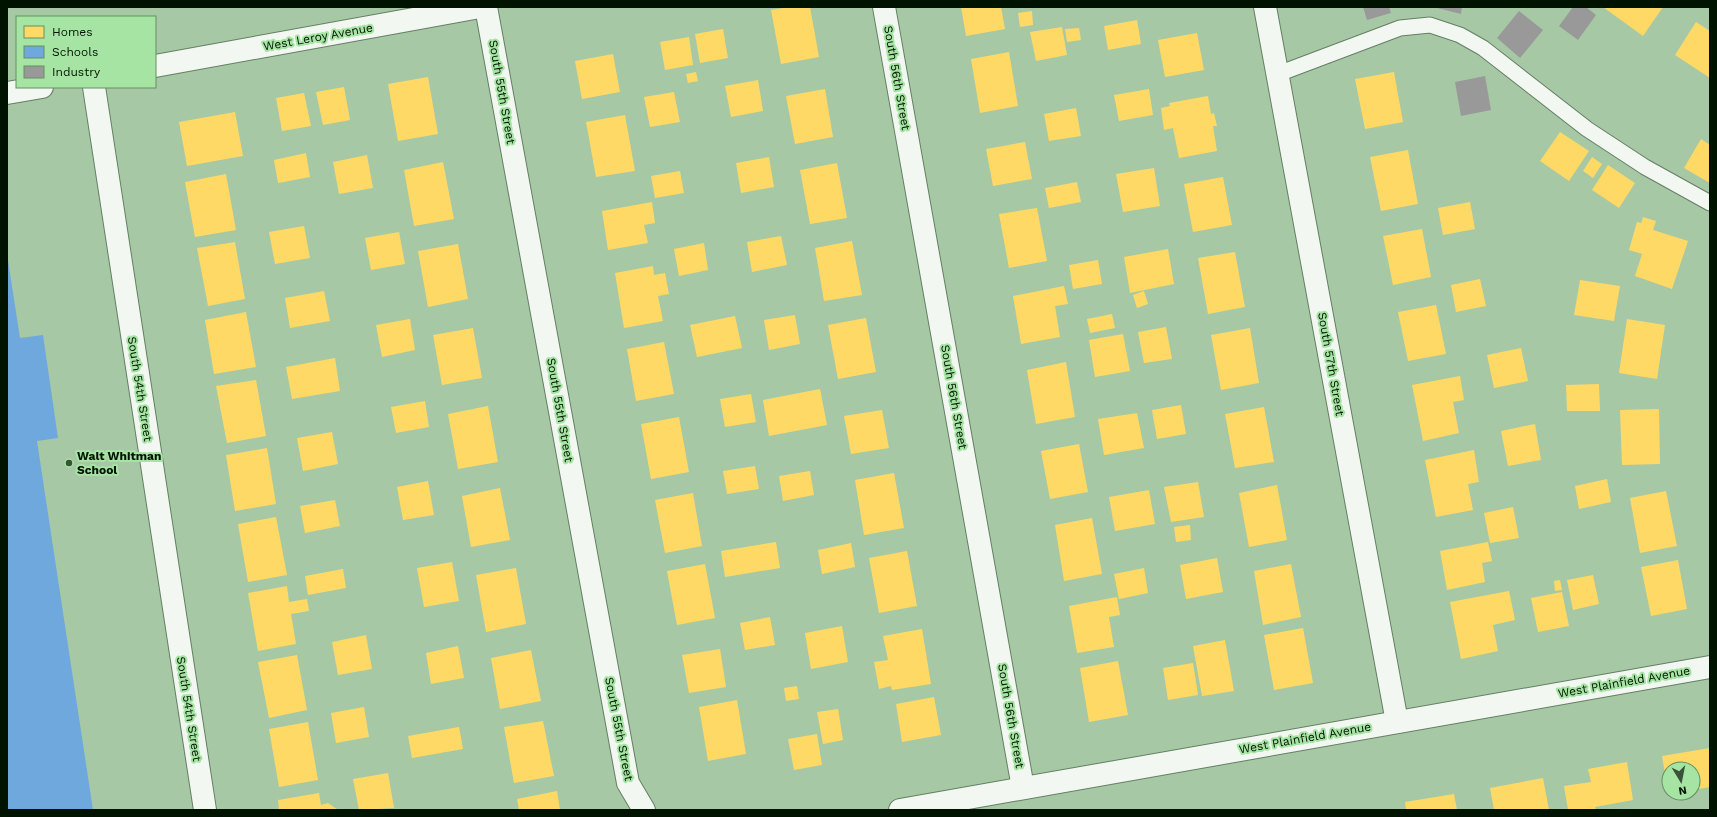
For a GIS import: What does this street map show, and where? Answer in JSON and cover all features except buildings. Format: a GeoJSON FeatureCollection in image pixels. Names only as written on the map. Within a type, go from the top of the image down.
{"type":"FeatureCollection","features":[{"type":"Feature","properties":{"kind":"street","name":"West Leroy Avenue"},"geometry":{"type":"LineString","coordinates":[[156,66],[480,7]]}},
{"type":"Feature","properties":{"kind":"street","name":"South 55th Street"},"geometry":{"type":"LineString","coordinates":[[486,7],[628,783],[644,810]]}},
{"type":"Feature","properties":{"kind":"street","name":"South 56th Street"},"geometry":{"type":"LineString","coordinates":[[884,7],[1024,788]]}},
{"type":"Feature","properties":{"kind":"street","name":"South 57th Street"},"geometry":{"type":"LineString","coordinates":[[1265,7],[1397,722]]}},
{"type":"Feature","properties":{"kind":"street"},"geometry":{"type":"LineString","coordinates":[[7,93],[36,88]]}},
{"type":"Feature","properties":{"kind":"street","name":"South 54th Street"},"geometry":{"type":"LineString","coordinates":[[94,88],[205,810]]}},
{"type":"Feature","properties":{"kind":"street","name":"West Plainfield Avenue"},"geometry":{"type":"LineString","coordinates":[[900,810],[1710,667]]}},
{"type":"Feature","properties":{"kind":"lane"},"geometry":{"type":"LineString","coordinates":[[1278,74],[1400,28],[1430,25],[1460,35],[1483,48],[1587,129],[1645,167],[1710,203]]}},
{"type":"Feature","properties":{"kind":"place","name":"Walt Whitman School"},"geometry":{"type":"Point","coordinates":[69,463]}}]}
